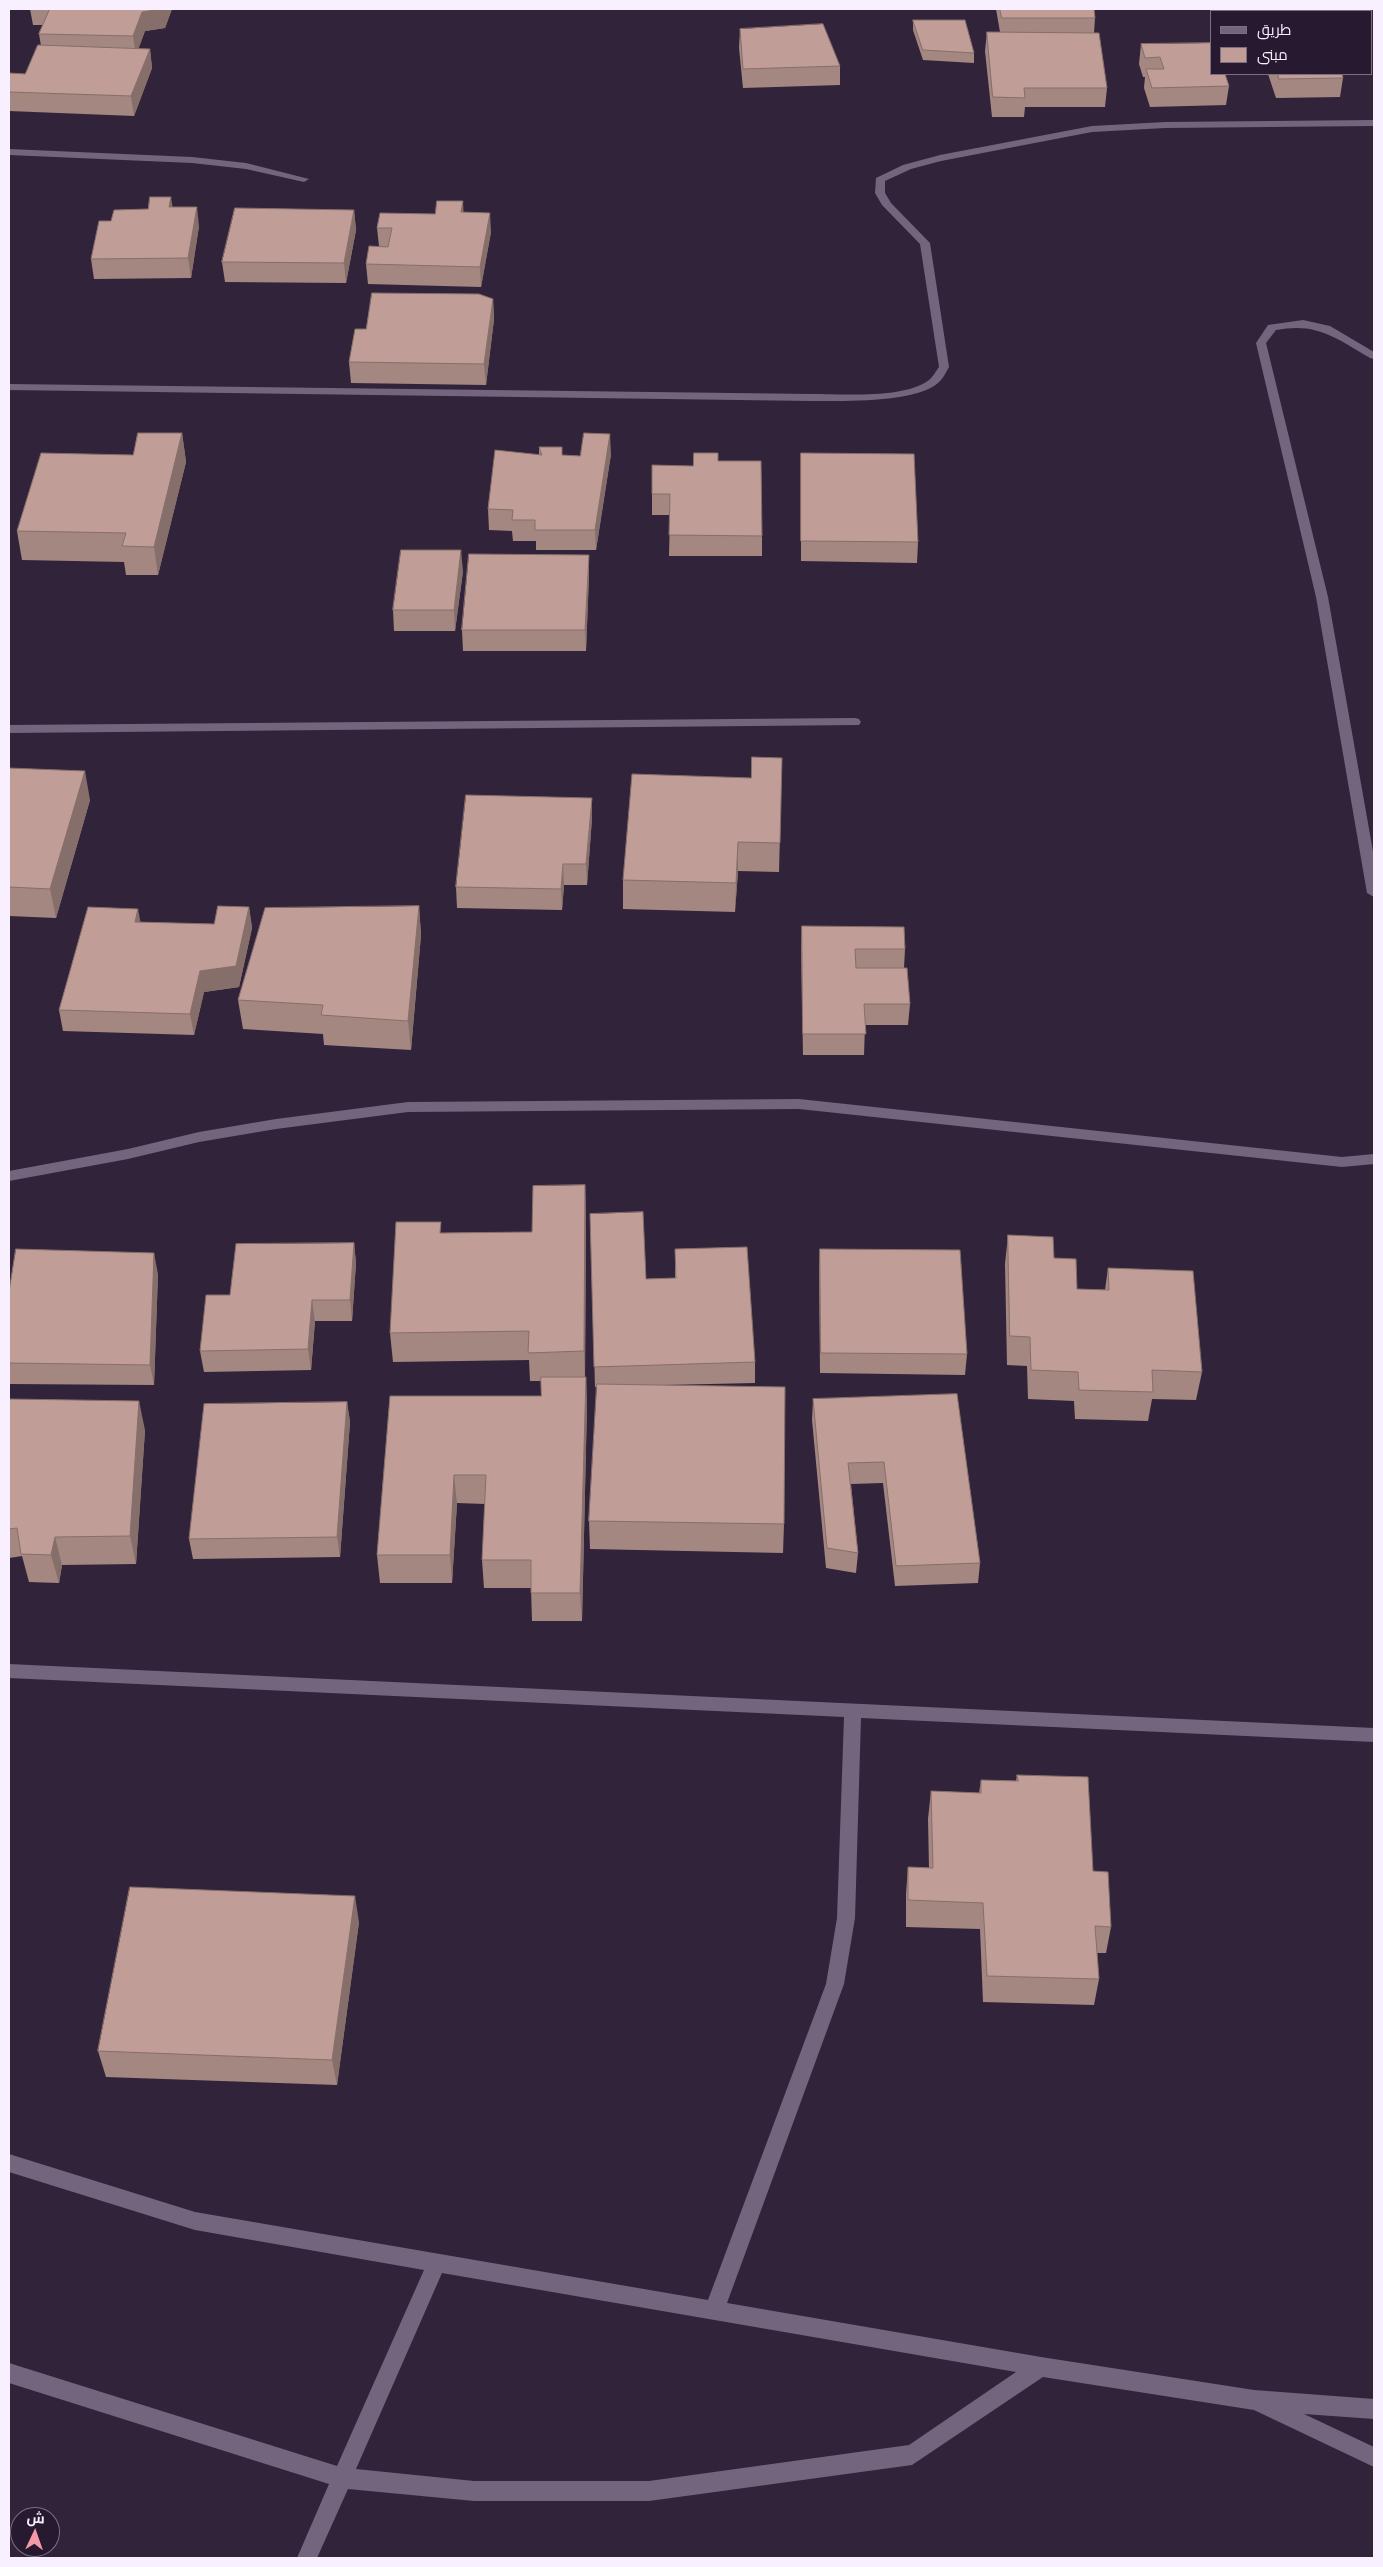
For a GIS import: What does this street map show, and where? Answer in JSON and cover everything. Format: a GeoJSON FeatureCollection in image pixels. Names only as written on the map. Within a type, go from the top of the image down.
{"type":"FeatureCollection","features":[{"type":"Feature","properties":{"kind":"street"},"geometry":{"type":"LineString","coordinates":[[9,388],[778,398],[887,395],[916,390],[933,382],[944,366],[925,242],[887,205],[880,192],[880,180],[907,167],[940,158],[1092,128],[1165,125],[1374,123]]}},
{"type":"Feature","properties":{"kind":"street"},"geometry":{"type":"LineString","coordinates":[[9,152],[192,160],[246,166],[304,179]]}},
{"type":"Feature","properties":{"kind":"street"},"geometry":{"type":"LineString","coordinates":[[1374,356],[1329,329],[1309,322],[1289,323],[1272,327],[1262,343],[1322,597],[1374,893]]}},
{"type":"Feature","properties":{"kind":"street"},"geometry":{"type":"LineString","coordinates":[[9,730],[855,722]]}},
{"type":"Feature","properties":{"kind":"street"},"geometry":{"type":"LineString","coordinates":[[9,1176],[128,1154],[199,1137],[276,1124],[408,1107],[799,1104],[1342,1162],[1374,1160]]}},
{"type":"Feature","properties":{"kind":"street"},"geometry":{"type":"LineString","coordinates":[[9,1670],[1374,1735]]}},
{"type":"Feature","properties":{"kind":"street"},"geometry":{"type":"LineString","coordinates":[[714,2311],[836,1984],[846,1918],[854,1711]]}},
{"type":"Feature","properties":{"kind":"street"},"geometry":{"type":"LineString","coordinates":[[9,2163],[195,2221],[1041,2367],[1254,2400],[1374,2409]]}},
{"type":"Feature","properties":{"kind":"street"},"geometry":{"type":"LineString","coordinates":[[307,2558],[437,2262]]}},
{"type":"Feature","properties":{"kind":"street"},"geometry":{"type":"LineString","coordinates":[[9,2373],[342,2478],[474,2491],[649,2491],[912,2455],[1041,2367]]}},
{"type":"Feature","properties":{"kind":"street"},"geometry":{"type":"LineString","coordinates":[[1254,2400],[1374,2457]]}},
{"type":"Feature","properties":{"kind":"building"},"geometry":{"type":"Polygon","coordinates":[[[50,9],[162,9],[142,12],[133,36],[39,34],[50,9]]]}},
{"type":"Feature","properties":{"kind":"building"},"geometry":{"type":"Polygon","coordinates":[[[1000,9],[1094,9],[1095,18],[1002,18],[1000,9]]]}},
{"type":"Feature","properties":{"kind":"building"},"geometry":{"type":"Polygon","coordinates":[[[1245,9],[1336,10],[1246,10],[1245,9]]]}},
{"type":"Feature","properties":{"kind":"building"},"geometry":{"type":"Polygon","coordinates":[[[913,20],[965,20],[974,53],[923,50],[913,20]]]}},
{"type":"Feature","properties":{"kind":"building"},"geometry":{"type":"Polygon","coordinates":[[[823,24],[840,66],[743,69],[740,29],[823,24]]]}},
{"type":"Feature","properties":{"kind":"building"},"geometry":{"type":"Polygon","coordinates":[[[987,32],[1099,33],[1107,88],[1024,88],[1025,98],[993,97],[987,32]]]}},
{"type":"Feature","properties":{"kind":"building"},"geometry":{"type":"Polygon","coordinates":[[[1210,43],[1210,75],[1225,75],[1229,86],[1152,88],[1146,69],[1164,69],[1160,57],[1145,58],[1141,44],[1210,43]]]}},
{"type":"Feature","properties":{"kind":"building"},"geometry":{"type":"Polygon","coordinates":[[[38,45],[150,49],[131,96],[9,92],[9,73],[25,74],[38,45]]]}},
{"type":"Feature","properties":{"kind":"building"},"geometry":{"type":"Polygon","coordinates":[[[1278,75],[1342,75],[1343,78],[1279,79],[1278,75]]]}},
{"type":"Feature","properties":{"kind":"building"},"geometry":{"type":"Polygon","coordinates":[[[150,197],[171,197],[169,207],[197,207],[188,258],[91,259],[99,221],[111,221],[114,210],[148,209],[150,197]]]}},
{"type":"Feature","properties":{"kind":"building"},"geometry":{"type":"Polygon","coordinates":[[[437,201],[463,201],[461,212],[490,213],[480,267],[366,264],[369,246],[388,247],[392,228],[377,228],[380,213],[435,214],[437,201]]]}},
{"type":"Feature","properties":{"kind":"building"},"geometry":{"type":"Polygon","coordinates":[[[235,208],[354,210],[344,263],[222,262],[235,208]]]}},
{"type":"Feature","properties":{"kind":"building"},"geometry":{"type":"Polygon","coordinates":[[[372,293],[479,294],[493,299],[484,364],[349,362],[355,329],[366,329],[372,293]]]}},
{"type":"Feature","properties":{"kind":"building"},"geometry":{"type":"Polygon","coordinates":[[[138,433],[182,433],[154,547],[122,546],[126,533],[17,531],[41,453],[133,455],[138,433]]]}},
{"type":"Feature","properties":{"kind":"building"},"geometry":{"type":"Polygon","coordinates":[[[584,433],[610,434],[595,530],[535,530],[535,520],[512,520],[513,510],[488,509],[495,450],[542,455],[539,447],[562,447],[562,455],[580,456],[584,433]]]}},
{"type":"Feature","properties":{"kind":"building"},"geometry":{"type":"Polygon","coordinates":[[[694,453],[718,453],[718,461],[761,461],[762,536],[669,535],[670,494],[652,494],[652,465],[693,466],[694,453]]]}},
{"type":"Feature","properties":{"kind":"building"},"geometry":{"type":"Polygon","coordinates":[[[801,453],[914,454],[918,542],[801,541],[801,453]]]}},
{"type":"Feature","properties":{"kind":"building"},"geometry":{"type":"Polygon","coordinates":[[[401,550],[461,550],[454,610],[393,610],[401,550]]]}},
{"type":"Feature","properties":{"kind":"building"},"geometry":{"type":"Polygon","coordinates":[[[469,554],[589,555],[585,630],[462,630],[469,554]]]}},
{"type":"Feature","properties":{"kind":"building"},"geometry":{"type":"Polygon","coordinates":[[[752,757],[782,758],[780,843],[738,842],[736,883],[623,880],[632,774],[751,778],[752,757]]]}},
{"type":"Feature","properties":{"kind":"building"},"geometry":{"type":"Polygon","coordinates":[[[9,768],[85,771],[50,889],[9,887],[9,768]]]}},
{"type":"Feature","properties":{"kind":"building"},"geometry":{"type":"Polygon","coordinates":[[[466,795],[592,798],[586,864],[563,864],[561,889],[456,887],[466,795]]]}},
{"type":"Feature","properties":{"kind":"building"},"geometry":{"type":"Polygon","coordinates":[[[218,906],[249,907],[236,966],[200,971],[190,1014],[59,1010],[88,907],[138,909],[135,922],[214,924],[218,906]]]}},
{"type":"Feature","properties":{"kind":"building"},"geometry":{"type":"Polygon","coordinates":[[[419,906],[408,1021],[321,1015],[323,1005],[238,1000],[265,908],[419,906]]]}},
{"type":"Feature","properties":{"kind":"building"},"geometry":{"type":"Polygon","coordinates":[[[802,926],[904,927],[905,949],[855,949],[856,968],[907,968],[910,1004],[864,1004],[866,1034],[803,1034],[802,926]]]}},
{"type":"Feature","properties":{"kind":"building"},"geometry":{"type":"Polygon","coordinates":[[[585,1185],[584,1351],[528,1353],[529,1331],[390,1333],[396,1222],[441,1222],[440,1233],[532,1232],[533,1186],[585,1185]]]}},
{"type":"Feature","properties":{"kind":"building"},"geometry":{"type":"Polygon","coordinates":[[[643,1212],[646,1279],[676,1278],[675,1249],[747,1247],[755,1362],[594,1367],[590,1214],[643,1212]]]}},
{"type":"Feature","properties":{"kind":"building"},"geometry":{"type":"Polygon","coordinates":[[[1008,1235],[1053,1237],[1054,1258],[1076,1259],[1077,1289],[1109,1290],[1108,1268],[1193,1271],[1202,1372],[1152,1370],[1153,1392],[1079,1390],[1078,1372],[1031,1370],[1030,1337],[1010,1336],[1008,1235]]]}},
{"type":"Feature","properties":{"kind":"building"},"geometry":{"type":"Polygon","coordinates":[[[354,1243],[350,1300],[312,1300],[308,1349],[200,1351],[206,1295],[230,1295],[236,1244],[354,1243]]]}},
{"type":"Feature","properties":{"kind":"building"},"geometry":{"type":"Polygon","coordinates":[[[16,1249],[154,1253],[150,1365],[9,1363],[9,1292],[16,1249]]]}},
{"type":"Feature","properties":{"kind":"building"},"geometry":{"type":"Polygon","coordinates":[[[820,1249],[960,1250],[967,1354],[821,1353],[820,1249]]]}},
{"type":"Feature","properties":{"kind":"building"},"geometry":{"type":"Polygon","coordinates":[[[541,1377],[586,1377],[580,1593],[531,1593],[531,1560],[482,1560],[486,1475],[454,1475],[450,1555],[377,1555],[390,1396],[541,1396],[541,1377]]]}},
{"type":"Feature","properties":{"kind":"building"},"geometry":{"type":"Polygon","coordinates":[[[597,1384],[785,1387],[784,1524],[589,1521],[597,1384]]]}},
{"type":"Feature","properties":{"kind":"building"},"geometry":{"type":"Polygon","coordinates":[[[957,1394],[980,1563],[896,1566],[884,1462],[848,1463],[858,1553],[827,1548],[813,1399],[957,1394]]]}},
{"type":"Feature","properties":{"kind":"building"},"geometry":{"type":"Polygon","coordinates":[[[9,1399],[139,1401],[130,1536],[55,1537],[51,1555],[21,1554],[17,1528],[9,1529],[9,1399]]]}},
{"type":"Feature","properties":{"kind":"building"},"geometry":{"type":"Polygon","coordinates":[[[347,1402],[337,1537],[189,1539],[204,1404],[347,1402]]]}},
{"type":"Feature","properties":{"kind":"building"},"geometry":{"type":"Polygon","coordinates":[[[1017,1775],[1088,1777],[1093,1871],[1108,1872],[1111,1927],[1095,1926],[1099,1979],[987,1976],[983,1903],[908,1900],[908,1867],[933,1868],[931,1791],[981,1793],[981,1780],[1018,1781],[1017,1775]]]}},
{"type":"Feature","properties":{"kind":"building"},"geometry":{"type":"Polygon","coordinates":[[[130,1887],[355,1896],[332,2060],[98,2051],[130,1887]]]}}]}
